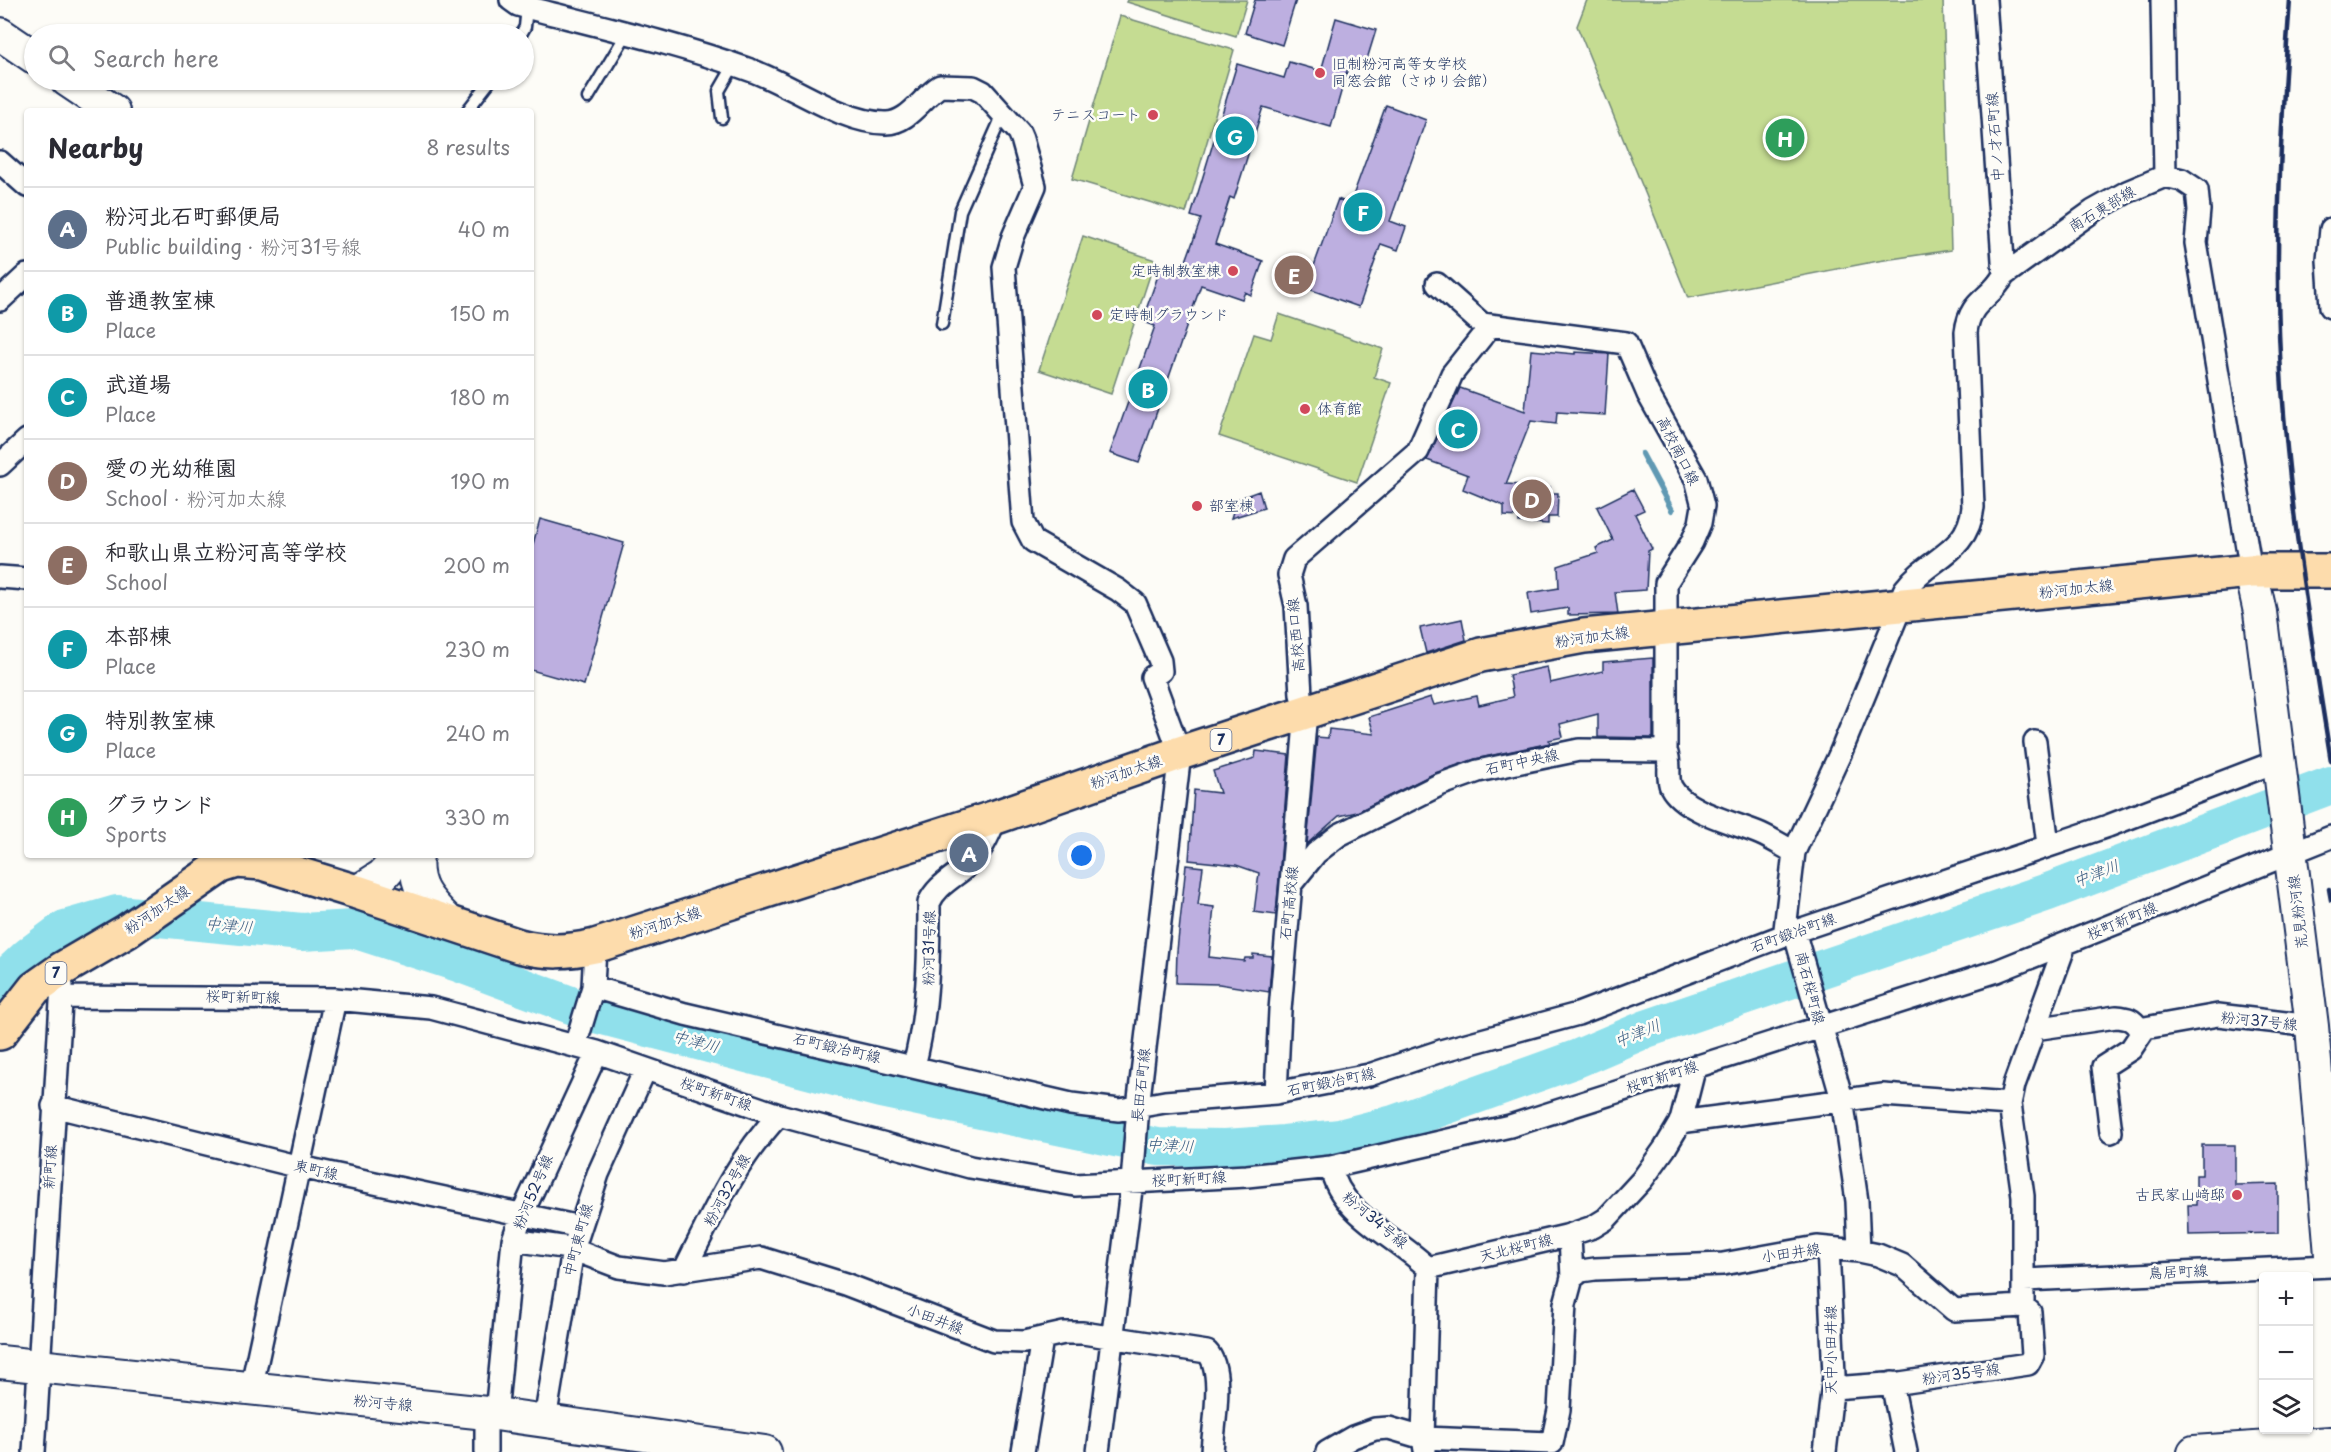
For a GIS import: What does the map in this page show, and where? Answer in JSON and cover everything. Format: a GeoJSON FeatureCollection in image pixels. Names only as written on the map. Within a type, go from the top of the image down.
{"type":"FeatureCollection","features":[{"type":"Feature","properties":{"kind":"main road"},"geometry":{"type":"LineString","coordinates":[[0,34],[24,50]]}},
{"type":"Feature","properties":{"kind":"main road"},"geometry":{"type":"LineString","coordinates":[[82,90],[109,108]]}},
{"type":"Feature","properties":{"kind":"main road","name":"粉河加太線"},"geometry":{"type":"LineString","coordinates":[[0,1033],[35,988],[62,983],[127,931],[221,866],[237,861],[262,863],[543,952],[564,952],[595,946],[996,818],[1180,753],[1304,704],[1481,655],[1584,636],[1665,628],[2251,571],[2331,572]]}},
{"type":"Feature","properties":{"kind":"main road","name":"荒見粉河線"},"geometry":{"type":"LineString","coordinates":[[2251,571],[2260,612],[2312,1026],[2331,1255]]}},
{"type":"Feature","properties":{"kind":"main road"},"geometry":{"type":"LineString","coordinates":[[357,892],[382,876],[398,858]]}},
{"type":"Feature","properties":{"kind":"main road"},"geometry":{"type":"LineString","coordinates":[[417,858],[423,895],[449,922]]}},
{"type":"Feature","properties":{"kind":"main road","name":"粉河寺線"},"geometry":{"type":"LineString","coordinates":[[0,1362],[491,1413],[765,1452]]}},
{"type":"Feature","properties":{"kind":"main road"},"geometry":{"type":"LineString","coordinates":[[2194,1452],[2331,1443]]}},
{"type":"Feature","properties":{"kind":"street","name":"中ノ才石町線"},"geometry":{"type":"LineString","coordinates":[[1985,0],[2004,275]]}},
{"type":"Feature","properties":{"kind":"street"},"geometry":{"type":"LineString","coordinates":[[2162,0],[2165,176],[2182,180],[2197,190],[2199,210],[2196,243],[2251,571]]}},
{"type":"Feature","properties":{"kind":"street"},"geometry":{"type":"LineString","coordinates":[[519,4],[734,65],[791,86],[835,109],[873,122],[887,124],[907,115],[940,86],[979,89],[1019,132],[1035,180],[1034,193],[1013,237],[1004,267],[1023,522],[1033,541],[1118,590],[1135,603],[1160,661],[1161,671],[1152,676],[1180,753]]}},
{"type":"Feature","properties":{"kind":"street"},"geometry":{"type":"LineString","coordinates":[[0,162],[24,183]]}},
{"type":"Feature","properties":{"kind":"street","name":"南石東部線"},"geometry":{"type":"LineString","coordinates":[[1901,606],[1904,589],[1954,547],[1971,523],[1967,320],[1971,309],[1996,290],[2004,275],[2093,211],[2127,192],[2165,176]]}},
{"type":"Feature","properties":{"kind":"street"},"geometry":{"type":"LineString","coordinates":[[2331,229],[2328,260],[2331,307]]}},
{"type":"Feature","properties":{"kind":"street"},"geometry":{"type":"LineString","coordinates":[[0,300],[24,278]]}},
{"type":"Feature","properties":{"kind":"street"},"geometry":{"type":"LineString","coordinates":[[1437,284],[1482,324],[1491,325]]}},
{"type":"Feature","properties":{"kind":"street","name":"高校南口線"},"geometry":{"type":"LineString","coordinates":[[1491,325],[1626,343],[1648,394],[1696,479],[1702,506],[1700,523],[1692,542],[1666,583],[1665,628]]}},
{"type":"Feature","properties":{"kind":"street","name":"高校西口線"},"geometry":{"type":"LineString","coordinates":[[1304,704],[1296,606],[1289,575],[1294,559],[1418,451],[1452,374],[1491,325]]}},
{"type":"Feature","properties":{"kind":"street"},"geometry":{"type":"LineString","coordinates":[[0,465],[24,443]]}},
{"type":"Feature","properties":{"kind":"street"},"geometry":{"type":"LineString","coordinates":[[0,577],[24,579]]}},
{"type":"Feature","properties":{"kind":"street","name":"南石桜町線"},"geometry":{"type":"LineString","coordinates":[[1859,1251],[1857,1201],[1842,1099],[1793,935],[1785,929],[1794,852],[1840,754],[1901,606]]}},
{"type":"Feature","properties":{"kind":"street"},"geometry":{"type":"LineString","coordinates":[[1665,628],[1665,751],[1671,761],[1671,786],[1681,799],[1695,808],[1763,834],[1794,852]]}},
{"type":"Feature","properties":{"kind":"street","name":"石町高校線"},"geometry":{"type":"LineString","coordinates":[[1276,1093],[1280,1010],[1304,704]]}},
{"type":"Feature","properties":{"kind":"street"},"geometry":{"type":"LineString","coordinates":[[2035,742],[2048,845]]}},
{"type":"Feature","properties":{"kind":"street","name":"石町中央線"},"geometry":{"type":"LineString","coordinates":[[1291,884],[1316,854],[1339,835],[1439,785],[1478,771],[1579,750],[1665,751]]}},
{"type":"Feature","properties":{"kind":"street","name":"長田石町線"},"geometry":{"type":"LineString","coordinates":[[1098,1452],[1114,1337],[1180,753]]}},
{"type":"Feature","properties":{"kind":"street","name":"石町鍛冶町線"},"geometry":{"type":"LineString","coordinates":[[593,987],[685,1014],[1071,1104],[1138,1113],[1165,1102],[1276,1093],[1369,1075],[1441,1052],[1578,1014],[1793,935],[2279,765]]}},
{"type":"Feature","properties":{"kind":"street","name":"粉河31号線"},"geometry":{"type":"LineString","coordinates":[[914,1066],[923,1032],[928,996],[929,903],[934,891],[972,862],[989,835],[996,818]]}},
{"type":"Feature","properties":{"kind":"street","name":"桜町新町線"},"geometry":{"type":"LineString","coordinates":[[62,983],[335,999],[431,1008],[577,1039],[597,1052],[779,1115],[970,1167],[1023,1177],[1075,1185],[1132,1174],[1247,1176],[1331,1167],[1510,1126],[1695,1066],[1819,1021],[1997,972],[2065,945],[2290,847],[2331,837]]}},
{"type":"Feature","properties":{"kind":"street"},"geometry":{"type":"LineString","coordinates":[[2023,1306],[2024,1196],[2010,1104],[2034,1029],[2065,945]]}},
{"type":"Feature","properties":{"kind":"street"},"geometry":{"type":"LineString","coordinates":[[577,1039],[593,987],[595,946]]}},
{"type":"Feature","properties":{"kind":"street","name":"新町線"},"geometry":{"type":"LineString","coordinates":[[34,1452],[62,983]]}},
{"type":"Feature","properties":{"kind":"street"},"geometry":{"type":"LineString","coordinates":[[251,1389],[335,999]]}},
{"type":"Feature","properties":{"kind":"street","name":"粉河37号線"},"geometry":{"type":"LineString","coordinates":[[2145,1028],[2218,1015],[2312,1026]]}},
{"type":"Feature","properties":{"kind":"street"},"geometry":{"type":"LineString","coordinates":[[2034,1029],[2116,1017],[2128,1018],[2134,1021],[2139,1029],[2145,1028]]}},
{"type":"Feature","properties":{"kind":"street"},"geometry":{"type":"LineString","coordinates":[[2111,1132],[2103,1067],[2131,1049],[2145,1028]]}},
{"type":"Feature","properties":{"kind":"street","name":"粉河52号線"},"geometry":{"type":"LineString","coordinates":[[486,1452],[513,1240],[522,1214],[597,1052]]}},
{"type":"Feature","properties":{"kind":"street","name":"天北桜町線"},"geometry":{"type":"LineString","coordinates":[[1428,1268],[1570,1235],[1593,1227],[1615,1211],[1642,1180],[1680,1122],[1695,1066]]}},
{"type":"Feature","properties":{"kind":"street","name":"中町東町線"},"geometry":{"type":"LineString","coordinates":[[545,1420],[571,1249],[598,1174],[645,1070]]}},
{"type":"Feature","properties":{"kind":"street"},"geometry":{"type":"LineString","coordinates":[[1680,1122],[1883,1095],[2010,1104]]}},
{"type":"Feature","properties":{"kind":"street","name":"東町線"},"geometry":{"type":"LineString","coordinates":[[53,1106],[300,1167],[580,1227]]}},
{"type":"Feature","properties":{"kind":"street","name":"粉河32号線"},"geometry":{"type":"LineString","coordinates":[[684,1271],[741,1160],[779,1115]]}},
{"type":"Feature","properties":{"kind":"street","name":"粉河34号線"},"geometry":{"type":"LineString","coordinates":[[1331,1167],[1334,1181],[1342,1196],[1387,1235],[1412,1251],[1428,1268]]}},
{"type":"Feature","properties":{"kind":"street"},"geometry":{"type":"LineString","coordinates":[[1327,1452],[1353,1437],[1375,1429],[1389,1428],[1424,1445],[1553,1448],[1559,1410],[1565,1304],[1572,1278],[1570,1235]]}},
{"type":"Feature","properties":{"kind":"street","name":"小田井線"},"geometry":{"type":"LineString","coordinates":[[513,1240],[571,1249],[620,1267],[663,1273],[761,1258],[845,1284],[994,1341],[1024,1342],[1064,1333],[1114,1337],[1207,1352],[1213,1358],[1216,1380],[1212,1452]]}},
{"type":"Feature","properties":{"kind":"street","name":"小田井線"},"geometry":{"type":"LineString","coordinates":[[1572,1278],[1581,1272],[1594,1269],[1723,1264],[1817,1247],[1878,1255],[1902,1265],[1954,1310],[2023,1306]]}},
{"type":"Feature","properties":{"kind":"street","name":"天中小田井線"},"geometry":{"type":"LineString","coordinates":[[1825,1452],[1833,1388],[1828,1248]]}},
{"type":"Feature","properties":{"kind":"street","name":"鳥居町線"},"geometry":{"type":"LineString","coordinates":[[2024,1280],[2331,1266]]}},
{"type":"Feature","properties":{"kind":"street"},"geometry":{"type":"LineString","coordinates":[[1424,1445],[1428,1268]]}},
{"type":"Feature","properties":{"kind":"street","name":"粉河35号線"},"geometry":{"type":"LineString","coordinates":[[1833,1388],[1892,1383],[2028,1364],[2032,1355],[2030,1312],[2023,1306]]}},
{"type":"Feature","properties":{"kind":"street"},"geometry":{"type":"LineString","coordinates":[[1023,1452],[1042,1339]]}},
{"type":"Feature","properties":{"kind":"street"},"geometry":{"type":"LineString","coordinates":[[1892,1383],[1906,1452]]}},
{"type":"Feature","properties":{"kind":"lane"},"geometry":{"type":"LineString","coordinates":[[519,4],[524,24]]}},
{"type":"Feature","properties":{"kind":"lane"},"geometry":{"type":"LineString","coordinates":[[588,98],[627,33]]}},
{"type":"Feature","properties":{"kind":"lane"},"geometry":{"type":"LineString","coordinates":[[722,118],[719,91],[734,65]]}},
{"type":"Feature","properties":{"kind":"lane"},"geometry":{"type":"LineString","coordinates":[[469,108],[483,90]]}},
{"type":"Feature","properties":{"kind":"lane"},"geometry":{"type":"LineString","coordinates":[[942,324],[960,211],[1003,114]]}},
{"type":"Feature","properties":{"kind":"green space"},"geometry":{"type":"Polygon","coordinates":[[[1128,0],[1247,0],[1236,36],[1127,2],[1128,0]]]}},
{"type":"Feature","properties":{"kind":"green space"},"geometry":{"type":"Polygon","coordinates":[[[1587,0],[1943,0],[1951,250],[1878,261],[1688,298],[1577,26],[1587,0]]]}},
{"type":"Feature","properties":{"kind":"green space","name":"テニスコート"},"geometry":{"type":"Polygon","coordinates":[[[1120,16],[1234,50],[1186,213],[1072,179],[1120,16]]]}},
{"type":"Feature","properties":{"kind":"green space","name":"定時制グラウンド"},"geometry":{"type":"Polygon","coordinates":[[[1083,236],[1155,260],[1111,394],[1039,370],[1083,236]]]}},
{"type":"Feature","properties":{"kind":"green space","name":"体育館"},"geometry":{"type":"Polygon","coordinates":[[[1279,314],[1383,349],[1374,377],[1391,383],[1357,482],[1219,436],[1254,334],[1271,339],[1279,314]]]}},
{"type":"Feature","properties":{"kind":"building"},"geometry":{"type":"Polygon","coordinates":[[[1255,0],[1296,0],[1282,45],[1245,33],[1255,0]]]}},
{"type":"Feature","properties":{"kind":"building"},"geometry":{"type":"Polygon","coordinates":[[[1336,18],[1376,30],[1364,69],[1349,64],[1331,127],[1263,107],[1234,199],[1230,197],[1215,244],[1263,261],[1251,295],[1245,292],[1242,299],[1201,285],[1139,463],[1110,453],[1155,326],[1142,321],[1161,267],[1181,275],[1201,219],[1191,216],[1237,64],[1284,78],[1289,62],[1321,71],[1336,18]]]}},
{"type":"Feature","properties":{"kind":"building"},"geometry":{"type":"Polygon","coordinates":[[[1386,105],[1426,120],[1390,221],[1406,227],[1398,250],[1381,244],[1359,307],[1306,288],[1338,199],[1350,204],[1386,105]]]}},
{"type":"Feature","properties":{"kind":"building"},"geometry":{"type":"Polygon","coordinates":[[[1531,350],[1609,354],[1605,415],[1557,412],[1556,424],[1531,421],[1506,484],[1550,487],[1550,493],[1558,493],[1557,517],[1548,517],[1548,524],[1519,522],[1519,517],[1504,516],[1504,506],[1463,489],[1468,475],[1427,460],[1460,388],[1525,411],[1531,350]]]}},
{"type":"Feature","properties":{"kind":"building"},"geometry":{"type":"Polygon","coordinates":[[[1633,489],[1644,510],[1635,514],[1652,549],[1648,551],[1646,590],[1615,592],[1618,614],[1568,615],[1568,608],[1531,614],[1528,593],[1559,588],[1558,566],[1598,553],[1596,548],[1613,540],[1597,507],[1633,489]]]}},
{"type":"Feature","properties":{"kind":"building"},"geometry":{"type":"Polygon","coordinates":[[[1259,491],[1264,508],[1231,518],[1237,499],[1259,491]]]}},
{"type":"Feature","properties":{"kind":"building"},"geometry":{"type":"Polygon","coordinates":[[[540,519],[624,543],[584,685],[534,671],[534,540],[540,519]]]}},
{"type":"Feature","properties":{"kind":"building"},"geometry":{"type":"Polygon","coordinates":[[[1462,619],[1466,640],[1426,653],[1420,628],[1462,619]]]}},
{"type":"Feature","properties":{"kind":"building"},"geometry":{"type":"Polygon","coordinates":[[[1653,658],[1653,738],[1598,737],[1598,714],[1560,724],[1563,737],[1549,740],[1550,743],[1475,759],[1435,773],[1357,812],[1339,816],[1307,844],[1317,737],[1328,738],[1329,729],[1374,734],[1369,717],[1431,697],[1434,705],[1477,696],[1479,705],[1513,697],[1509,675],[1547,667],[1550,683],[1603,671],[1603,662],[1653,658]]]}},
{"type":"Feature","properties":{"kind":"building"},"geometry":{"type":"Polygon","coordinates":[[[1256,751],[1289,755],[1276,915],[1254,912],[1259,873],[1236,865],[1189,860],[1194,790],[1220,793],[1213,771],[1255,758],[1256,751]]]}},
{"type":"Feature","properties":{"kind":"building"},"geometry":{"type":"Polygon","coordinates":[[[1186,865],[1203,867],[1198,905],[1214,907],[1209,957],[1244,961],[1245,958],[1253,958],[1253,954],[1272,956],[1269,992],[1219,984],[1176,983],[1186,865]]]}},
{"type":"Feature","properties":{"kind":"building","name":"古民家山﨑邸"},"geometry":{"type":"Polygon","coordinates":[[[2202,1145],[2235,1145],[2235,1185],[2278,1184],[2278,1233],[2189,1235],[2188,1205],[2196,1205],[2196,1175],[2202,1175],[2202,1145]]]}},
{"type":"Feature","properties":{"kind":"waterway"},"geometry":{"type":"LineString","coordinates":[[1642,454],[1672,510]]}},
{"type":"Feature","properties":{"kind":"waterway","name":"中津川"},"geometry":{"type":"LineString","coordinates":[[0,983],[29,956],[65,929],[117,914],[302,932],[353,929],[458,963],[595,1014],[880,1089],[1158,1147],[1225,1148],[1284,1144],[1340,1138],[1394,1124],[1576,1059],[1646,1029],[2048,892],[2331,785]]}},
{"type":"Feature","properties":{"kind":"railway"},"geometry":{"type":"LineString","coordinates":[[2290,0],[2283,107],[2278,250],[2283,405],[2296,525],[2331,761]]}},
{"type":"Feature","properties":{"kind":"railway"},"geometry":{"type":"LineString","coordinates":[[2329,889],[2331,900]]}},
{"type":"Feature","properties":{"kind":"place","name":"旧制粉河高等女学校 同窓会館（さゆり会館）"},"geometry":{"type":"Point","coordinates":[1320,73]}},
{"type":"Feature","properties":{"kind":"place","name":"テニスコート"},"geometry":{"type":"Point","coordinates":[1153,115]}},
{"type":"Feature","properties":{"kind":"place","name":"特別教室棟"},"geometry":{"type":"Point","coordinates":[1235,136]}},
{"type":"Feature","properties":{"kind":"place","name":"グラウンド"},"geometry":{"type":"Point","coordinates":[1785,138]}},
{"type":"Feature","properties":{"kind":"place","name":"本部棟"},"geometry":{"type":"Point","coordinates":[1363,212]}},
{"type":"Feature","properties":{"kind":"place","name":"定時制教室棟"},"geometry":{"type":"Point","coordinates":[1233,271]}},
{"type":"Feature","properties":{"kind":"place","name":"和歌山県立粉河高等学校"},"geometry":{"type":"Point","coordinates":[1294,275]}},
{"type":"Feature","properties":{"kind":"place","name":"定時制グラウンド"},"geometry":{"type":"Point","coordinates":[1097,315]}},
{"type":"Feature","properties":{"kind":"place","name":"普通教室棟"},"geometry":{"type":"Point","coordinates":[1148,389]}},
{"type":"Feature","properties":{"kind":"place","name":"体育館"},"geometry":{"type":"Point","coordinates":[1305,409]}},
{"type":"Feature","properties":{"kind":"place","name":"武道場"},"geometry":{"type":"Point","coordinates":[1458,429]}},
{"type":"Feature","properties":{"kind":"place","name":"愛の光幼稚園"},"geometry":{"type":"Point","coordinates":[1532,499]}},
{"type":"Feature","properties":{"kind":"place","name":"部室棟"},"geometry":{"type":"Point","coordinates":[1197,506]}},
{"type":"Feature","properties":{"kind":"place","name":"粉河北石町郵便局"},"geometry":{"type":"Point","coordinates":[969,853]}},
{"type":"Feature","properties":{"kind":"place","name":"古民家山﨑邸"},"geometry":{"type":"Point","coordinates":[2237,1195]}}]}
